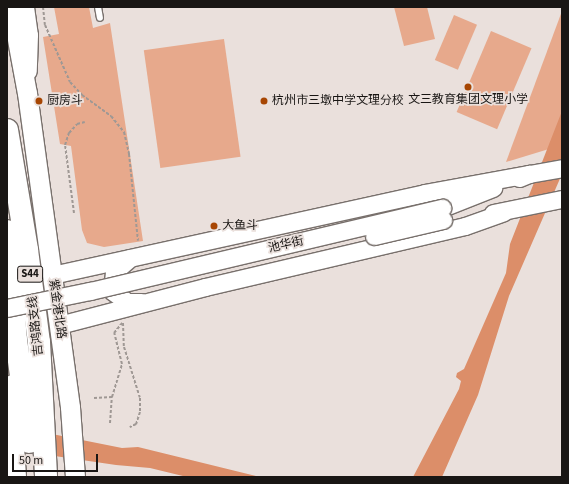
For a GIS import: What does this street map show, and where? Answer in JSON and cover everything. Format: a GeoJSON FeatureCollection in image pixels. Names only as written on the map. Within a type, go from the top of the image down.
{"type":"FeatureCollection","features":[{"type":"Feature","properties":{"kind":"highway","name":"吉鸿路支线"},"geometry":{"type":"LineString","coordinates":[[7,130],[27,250],[39,342],[41,419],[45,475]]}},
{"type":"Feature","properties":{"kind":"highway","name":"吉鸿路支线"},"geometry":{"type":"LineString","coordinates":[[7,231],[16,340],[41,419]]}},
{"type":"Feature","properties":{"kind":"main road","name":"紫金港北路"},"geometry":{"type":"LineString","coordinates":[[11,7],[27,93],[59,325],[41,419],[45,475]]}},
{"type":"Feature","properties":{"kind":"main road","name":"紫金港北路"},"geometry":{"type":"LineString","coordinates":[[25,7],[29,35],[27,93]]}},
{"type":"Feature","properties":{"kind":"main road","name":"池华街"},"geometry":{"type":"LineString","coordinates":[[7,316],[443,214],[530,174],[562,168]]}},
{"type":"Feature","properties":{"kind":"main road"},"geometry":{"type":"LineString","coordinates":[[52,275],[424,193],[530,174]]}},
{"type":"Feature","properties":{"kind":"main road","name":"池华街"},"geometry":{"type":"LineString","coordinates":[[7,308],[90,292],[443,214],[511,210],[562,199]]}},
{"type":"Feature","properties":{"kind":"main road"},"geometry":{"type":"LineString","coordinates":[[59,325],[146,302],[465,226],[511,210]]}},
{"type":"Feature","properties":{"kind":"main road"},"geometry":{"type":"LineString","coordinates":[[130,258],[114,272],[112,291],[127,302],[146,302]]}},
{"type":"Feature","properties":{"kind":"lane"},"geometry":{"type":"LineString","coordinates":[[98,7],[100,18]]}},
{"type":"Feature","properties":{"kind":"path"},"geometry":{"type":"LineString","coordinates":[[43,7],[46,25],[70,82],[82,95],[111,116],[124,132],[129,154],[138,242]]}},
{"type":"Feature","properties":{"kind":"path"},"geometry":{"type":"LineString","coordinates":[[74,213],[65,145],[70,133],[77,124],[85,122]]}},
{"type":"Feature","properties":{"kind":"path"},"geometry":{"type":"LineString","coordinates":[[110,423],[112,397],[122,364],[114,334],[123,322],[124,347],[140,398],[140,412],[136,424],[130,427]]}},
{"type":"Feature","properties":{"kind":"path"},"geometry":{"type":"LineString","coordinates":[[94,398],[112,397]]}},
{"type":"Feature","properties":{"kind":"shaded area"},"geometry":{"type":"Polygon","coordinates":[[[54,7],[89,7],[93,28],[110,23],[143,241],[104,247],[87,243],[82,230],[71,146],[60,144],[43,37],[59,34],[54,7]]]}},
{"type":"Feature","properties":{"kind":"shaded area"},"geometry":{"type":"Polygon","coordinates":[[[394,7],[427,7],[435,39],[404,46],[394,7]]]}},
{"type":"Feature","properties":{"kind":"shaded area"},"geometry":{"type":"Polygon","coordinates":[[[562,11],[562,145],[506,162],[562,11]]]}},
{"type":"Feature","properties":{"kind":"shaded area"},"geometry":{"type":"Polygon","coordinates":[[[454,15],[477,25],[458,70],[435,60],[454,15]]]}},
{"type":"Feature","properties":{"kind":"shaded area"},"geometry":{"type":"Polygon","coordinates":[[[491,31],[532,48],[497,129],[457,112],[491,31]]]}},
{"type":"Feature","properties":{"kind":"shaded area"},"geometry":{"type":"Polygon","coordinates":[[[224,39],[241,157],[160,168],[144,50],[224,39]]]}},
{"type":"Feature","properties":{"kind":"shaded area"},"geometry":{"type":"Polygon","coordinates":[[[562,111],[562,174],[509,296],[478,395],[442,477],[413,477],[459,389],[461,381],[456,377],[457,373],[464,369],[506,273],[510,244],[562,111]]]}},
{"type":"Feature","properties":{"kind":"shaded area"},"geometry":{"type":"Polygon","coordinates":[[[7,425],[122,448],[138,447],[260,477],[187,477],[150,468],[116,465],[7,449],[7,425]]]}},
{"type":"Feature","properties":{"kind":"place","name":"文三教育集团文理小学"},"geometry":{"type":"Point","coordinates":[468,87]}},
{"type":"Feature","properties":{"kind":"place","name":"厨房斗"},"geometry":{"type":"Point","coordinates":[39,101]}},
{"type":"Feature","properties":{"kind":"place","name":"杭州市三墩中学文理分校"},"geometry":{"type":"Point","coordinates":[264,101]}},
{"type":"Feature","properties":{"kind":"place","name":"大鱼斗"},"geometry":{"type":"Point","coordinates":[214,226]}}]}
